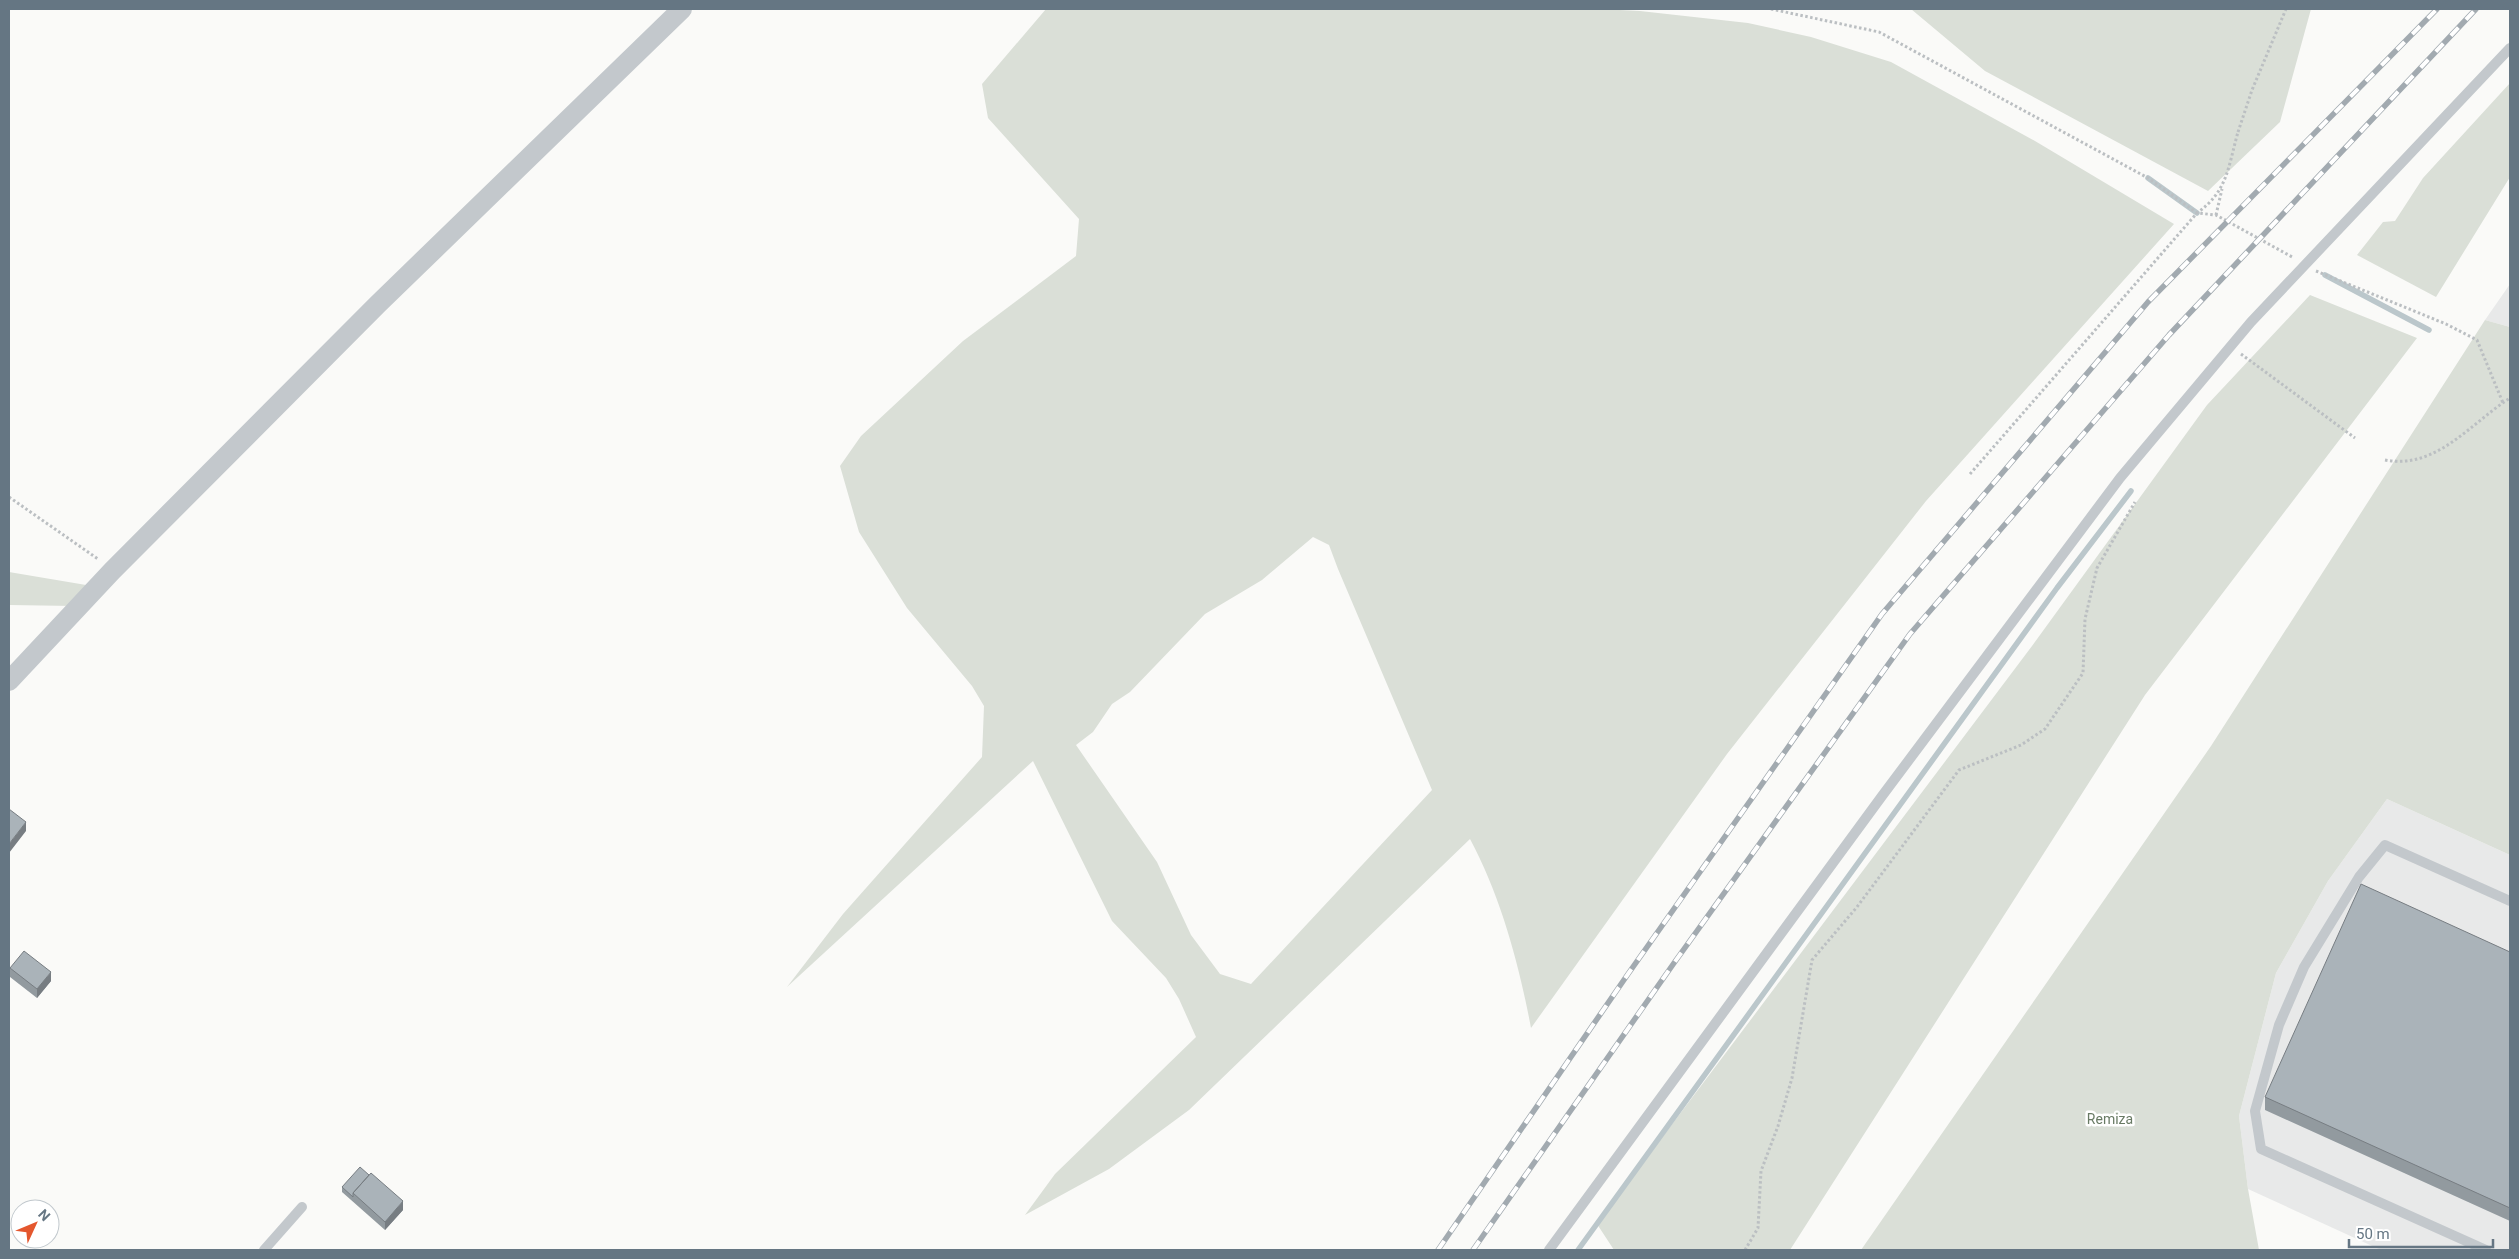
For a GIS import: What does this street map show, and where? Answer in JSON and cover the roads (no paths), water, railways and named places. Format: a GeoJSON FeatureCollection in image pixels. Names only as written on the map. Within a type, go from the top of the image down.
{"type":"FeatureCollection","features":[{"type":"Feature","properties":{"kind":"street"},"geometry":{"type":"LineString","coordinates":[[9,681],[112,571],[385,297],[682,9]]}},
{"type":"Feature","properties":{"kind":"lane"},"geometry":{"type":"LineString","coordinates":[[1550,1250],[1888,788],[2120,478],[2230,346],[2510,48]]}},
{"type":"Feature","properties":{"kind":"lane"},"geometry":{"type":"LineString","coordinates":[[2486,1250],[2261,1149],[2256,1111],[2279,1025],[2304,967],[2359,878],[2385,846],[2510,901]]}},
{"type":"Feature","properties":{"kind":"lane"},"geometry":{"type":"LineString","coordinates":[[264,1250],[302,1207]]}},
{"type":"Feature","properties":{"kind":"waterway"},"geometry":{"type":"LineString","coordinates":[[2148,178],[2197,213]]}},
{"type":"Feature","properties":{"kind":"waterway"},"geometry":{"type":"LineString","coordinates":[[2325,275],[2429,330]]}},
{"type":"Feature","properties":{"kind":"waterway"},"geometry":{"type":"LineString","coordinates":[[1578,1250],[2057,588],[2131,491]]}},
{"type":"Feature","properties":{"kind":"railway"},"geometry":{"type":"LineString","coordinates":[[1438,1250],[1628,974],[1882,614],[2148,302],[2437,9]]}},
{"type":"Feature","properties":{"kind":"railway"},"geometry":{"type":"LineString","coordinates":[[1473,1250],[1674,963],[1910,634],[2169,335],[2476,9]]}},
{"type":"Feature","properties":{"kind":"park label","name":"Remiza"},"geometry":{"type":"Point","coordinates":[2110,1119]}}]}
